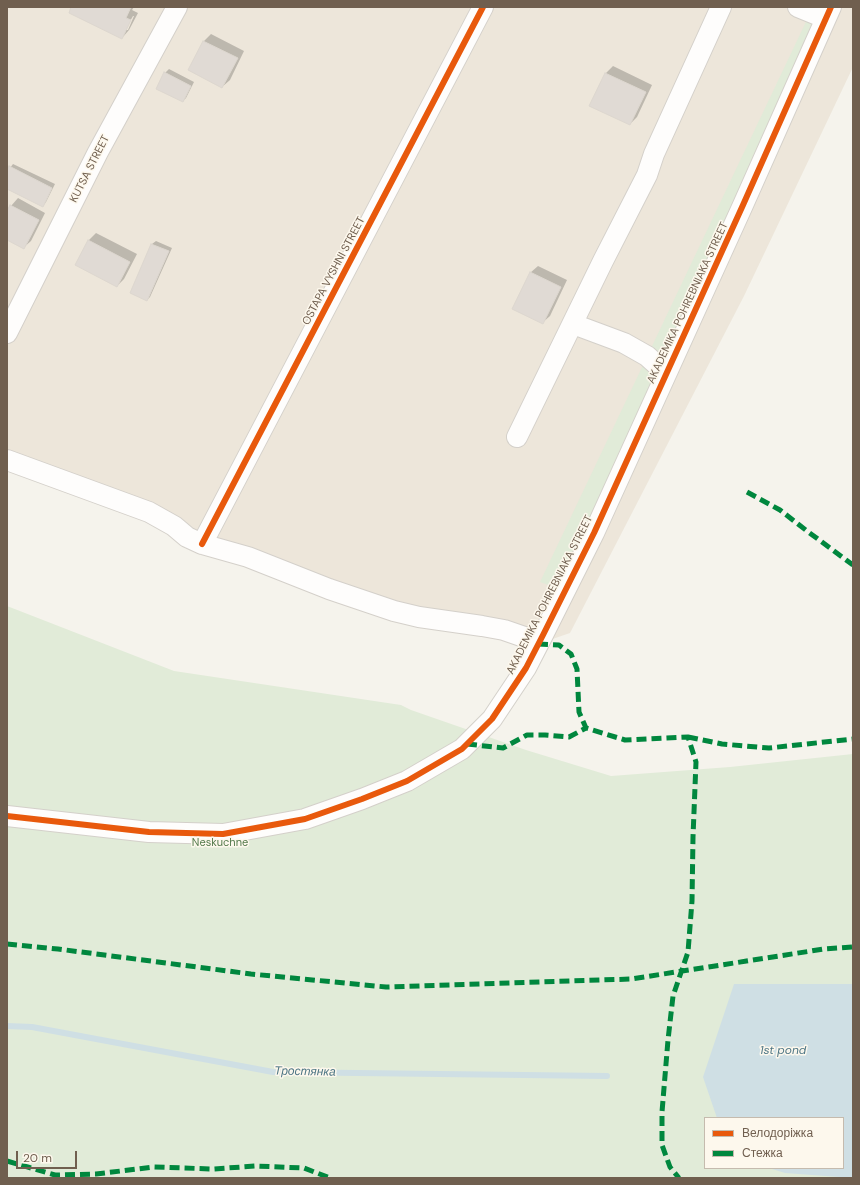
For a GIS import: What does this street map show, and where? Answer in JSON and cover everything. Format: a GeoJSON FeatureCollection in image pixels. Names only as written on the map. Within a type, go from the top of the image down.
{"type":"FeatureCollection","features":[{"type":"Feature","properties":{"kind":"street","name":"KUTSA STREET"},"geometry":{"type":"LineString","coordinates":[[7,333],[98,152],[177,7]]}},
{"type":"Feature","properties":{"kind":"street","name":"OSTAPA VYSHNI STREET"},"geometry":{"type":"LineString","coordinates":[[202,544],[483,7]]}},
{"type":"Feature","properties":{"kind":"street"},"geometry":{"type":"LineString","coordinates":[[518,437],[603,261],[647,175],[654,154],[722,7]]}},
{"type":"Feature","properties":{"kind":"street"},"geometry":{"type":"LineString","coordinates":[[798,7],[828,13]]}},
{"type":"Feature","properties":{"kind":"street","name":"AKADEMIKA POHREBNIAKA STREET"},"geometry":{"type":"LineString","coordinates":[[7,816],[149,832],[224,834],[305,819],[362,799],[407,781],[462,749],[492,719],[526,668],[594,533],[743,206],[828,13]]}},
{"type":"Feature","properties":{"kind":"street"},"geometry":{"type":"LineString","coordinates":[[573,324],[624,343],[647,356],[666,373]]}},
{"type":"Feature","properties":{"kind":"street"},"geometry":{"type":"LineString","coordinates":[[8,459],[148,512],[174,526],[187,537],[202,544],[248,557],[329,589],[394,611],[504,630],[530,639],[538,644]]}},
{"type":"Feature","properties":{"kind":"shaded area"},"geometry":{"type":"Polygon","coordinates":[[[7,7],[853,7],[853,67],[744,296],[570,633],[538,644],[419,617],[7,460],[7,7]]]}},
{"type":"Feature","properties":{"kind":"green space"},"geometry":{"type":"Polygon","coordinates":[[[813,7],[828,7],[557,588],[540,582],[813,7]]]}},
{"type":"Feature","properties":{"kind":"green space","name":"Neskuchne"},"geometry":{"type":"Polygon","coordinates":[[[7,606],[174,671],[401,705],[411,710],[526,750],[611,776],[730,767],[853,754],[853,1178],[7,1178],[7,606]]]}},
{"type":"Feature","properties":{"kind":"water","name":"1st pond"},"geometry":{"type":"Polygon","coordinates":[[[734,984],[853,984],[853,1178],[785,1173],[772,1169],[844,1169],[844,1117],[717,1117],[703,1077],[734,984]]]}},
{"type":"Feature","properties":{"kind":"building"},"geometry":{"type":"Polygon","coordinates":[[[71,7],[131,7],[126,18],[131,20],[122,39],[69,13],[71,7]]]}},
{"type":"Feature","properties":{"kind":"building"},"geometry":{"type":"Polygon","coordinates":[[[203,41],[238,58],[222,88],[188,70],[203,41]]]}},
{"type":"Feature","properties":{"kind":"building"},"geometry":{"type":"Polygon","coordinates":[[[164,72],[191,86],[183,102],[156,89],[164,72]]]}},
{"type":"Feature","properties":{"kind":"building"},"geometry":{"type":"Polygon","coordinates":[[[605,73],[646,92],[630,125],[589,106],[605,73]]]}},
{"type":"Feature","properties":{"kind":"building"},"geometry":{"type":"Polygon","coordinates":[[[9,166],[52,188],[43,207],[7,189],[7,170],[9,166]]]}},
{"type":"Feature","properties":{"kind":"building"},"geometry":{"type":"Polygon","coordinates":[[[10,205],[39,220],[24,249],[7,240],[7,211],[10,205]]]}},
{"type":"Feature","properties":{"kind":"building"},"geometry":{"type":"Polygon","coordinates":[[[88,240],[130,262],[117,287],[75,265],[88,240]]]}},
{"type":"Feature","properties":{"kind":"building"},"geometry":{"type":"Polygon","coordinates":[[[151,244],[169,251],[147,301],[130,293],[151,244]]]}},
{"type":"Feature","properties":{"kind":"building"},"geometry":{"type":"Polygon","coordinates":[[[530,272],[561,287],[543,324],[512,309],[530,272]]]}},
{"type":"Feature","properties":{"kind":"waterway","name":"Тростянка"},"geometry":{"type":"LineString","coordinates":[[7,1026],[32,1027],[273,1072],[607,1076]]}},
{"type":"Feature","properties":{"kind":"marked path"},"geometry":{"type":"LineString","coordinates":[[747,492],[780,510],[853,565]]}},
{"type":"Feature","properties":{"kind":"marked path"},"geometry":{"type":"LineString","coordinates":[[538,644],[559,645],[571,654],[577,669],[579,712],[586,728],[625,740],[688,737],[696,762],[692,901],[688,952],[673,996],[662,1112],[662,1145],[670,1167],[679,1178]]}},
{"type":"Feature","properties":{"kind":"marked path"},"geometry":{"type":"LineString","coordinates":[[467,744],[503,748],[527,735],[569,737],[586,728]]}},
{"type":"Feature","properties":{"kind":"marked path"},"geometry":{"type":"LineString","coordinates":[[688,737],[722,744],[769,748],[853,739]]}},
{"type":"Feature","properties":{"kind":"marked path"},"geometry":{"type":"LineString","coordinates":[[7,944],[58,949],[251,974],[386,987],[631,979],[824,949],[853,947]]}},
{"type":"Feature","properties":{"kind":"marked path"},"geometry":{"type":"LineString","coordinates":[[7,1161],[55,1175],[96,1174],[154,1167],[213,1169],[256,1166],[304,1168],[330,1178]]}},
{"type":"Feature","properties":{"kind":"cycle path"},"geometry":{"type":"LineString","coordinates":[[202,544],[483,7]]}},
{"type":"Feature","properties":{"kind":"cycle path"},"geometry":{"type":"LineString","coordinates":[[7,816],[149,832],[223,834],[305,819],[362,799],[407,781],[462,749],[492,719],[526,668],[594,533],[831,7]]}}]}
